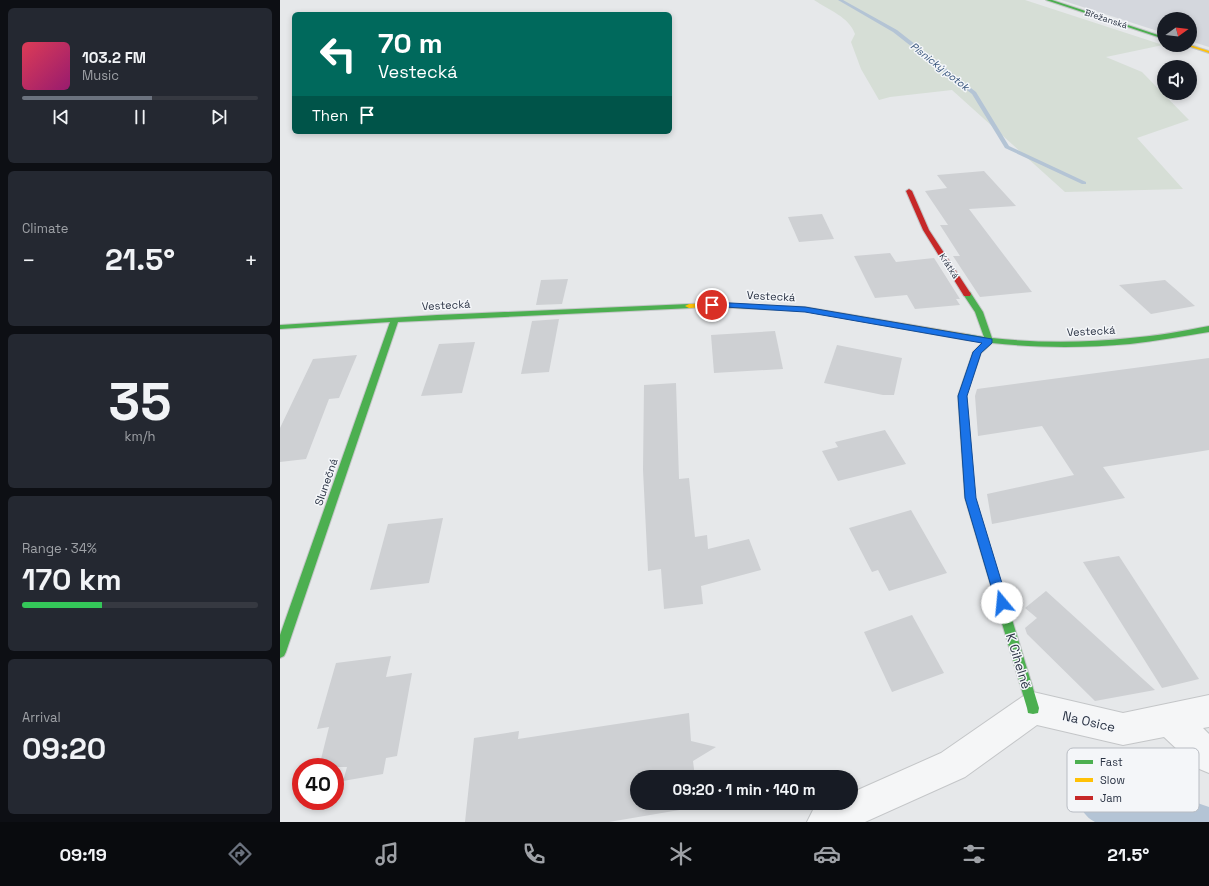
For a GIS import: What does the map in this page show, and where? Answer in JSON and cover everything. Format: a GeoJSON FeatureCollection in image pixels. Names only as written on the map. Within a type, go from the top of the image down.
{"type":"FeatureCollection","features":[{"type":"Feature","properties":{"kind":"street","name":"Břežanská"},"geometry":{"type":"LineString","coordinates":[[1048,0],[1157,36]]}},
{"type":"Feature","properties":{"kind":"street"},"geometry":{"type":"LineString","coordinates":[[1197,48],[1209,52]]}},
{"type":"Feature","properties":{"kind":"street","name":"Krátká"},"geometry":{"type":"LineString","coordinates":[[909,191],[926,230],[979,312],[989,341]]}},
{"type":"Feature","properties":{"kind":"street","name":"Vestecká"},"geometry":{"type":"LineString","coordinates":[[280,327],[712,305],[805,309],[989,341],[1064,345],[1131,341],[1209,329]]}},
{"type":"Feature","properties":{"kind":"street","name":"Slunečná"},"geometry":{"type":"LineString","coordinates":[[280,652],[395,320]]}},
{"type":"Feature","properties":{"kind":"street","name":"K Cihelně"},"geometry":{"type":"LineString","coordinates":[[989,341],[977,352],[962,396],[970,498],[1033,708]]}},
{"type":"Feature","properties":{"kind":"street"},"geometry":{"type":"LineString","coordinates":[[825,822],[953,765],[1033,708]]}},
{"type":"Feature","properties":{"kind":"street","name":"Na Osice"},"geometry":{"type":"LineString","coordinates":[[1033,708],[1123,729],[1209,711]]}},
{"type":"Feature","properties":{"kind":"street"},"geometry":{"type":"LineString","coordinates":[[1169,720],[1209,756]]}},
{"type":"Feature","properties":{"kind":"shaded area"},"geometry":{"type":"Polygon","coordinates":[[[814,0],[1025,0],[1157,43],[1157,46],[1106,57],[1142,72],[1157,87],[1157,100],[1169,100],[1189,120],[1137,138],[1183,189],[1065,192],[952,90],[890,97],[879,100],[861,69],[851,42],[855,34],[848,23],[838,14],[814,0]]]}},
{"type":"Feature","properties":{"kind":"shaded area"},"geometry":{"type":"Polygon","coordinates":[[[1061,0],[1209,0],[1209,47],[1197,43],[1197,12],[1157,12],[1157,31],[1061,0]]]}},
{"type":"Feature","properties":{"kind":"water"},"geometry":{"type":"Polygon","coordinates":[[[1199,804],[1209,807],[1209,822],[1095,822],[1084,813],[1199,812],[1199,804]]]}},
{"type":"Feature","properties":{"kind":"building"},"geometry":{"type":"Polygon","coordinates":[[[984,171],[1016,206],[969,209],[1032,292],[980,297],[953,256],[960,256],[940,225],[948,225],[925,191],[947,188],[937,175],[984,171]]]}},
{"type":"Feature","properties":{"kind":"building"},"geometry":{"type":"Polygon","coordinates":[[[822,214],[834,239],[799,242],[788,217],[822,214]]]}},
{"type":"Feature","properties":{"kind":"building"},"geometry":{"type":"Polygon","coordinates":[[[890,253],[896,262],[934,258],[960,299],[956,299],[960,305],[915,309],[907,295],[875,298],[854,256],[890,253]]]}},
{"type":"Feature","properties":{"kind":"building"},"geometry":{"type":"Polygon","coordinates":[[[568,279],[562,304],[536,305],[541,280],[568,279]]]}},
{"type":"Feature","properties":{"kind":"building"},"geometry":{"type":"Polygon","coordinates":[[[1165,280],[1195,306],[1151,314],[1119,285],[1165,280]]]}},
{"type":"Feature","properties":{"kind":"building"},"geometry":{"type":"Polygon","coordinates":[[[559,319],[549,372],[521,374],[532,321],[559,319]]]}},
{"type":"Feature","properties":{"kind":"building"},"geometry":{"type":"Polygon","coordinates":[[[775,331],[783,369],[714,373],[711,335],[775,331]]]}},
{"type":"Feature","properties":{"kind":"building"},"geometry":{"type":"Polygon","coordinates":[[[475,342],[462,393],[421,396],[439,344],[475,342]]]}},
{"type":"Feature","properties":{"kind":"building"},"geometry":{"type":"Polygon","coordinates":[[[837,345],[902,358],[894,395],[883,395],[824,383],[837,345]]]}},
{"type":"Feature","properties":{"kind":"building"},"geometry":{"type":"Polygon","coordinates":[[[357,355],[339,398],[329,399],[306,459],[280,462],[280,428],[313,359],[357,355]]]}},
{"type":"Feature","properties":{"kind":"building"},"geometry":{"type":"Polygon","coordinates":[[[1209,358],[1209,450],[1103,467],[1125,498],[992,524],[987,494],[1074,475],[1042,426],[978,436],[975,396],[977,389],[1209,358]]]}},
{"type":"Feature","properties":{"kind":"building"},"geometry":{"type":"Polygon","coordinates":[[[676,383],[679,479],[689,478],[695,537],[707,535],[708,549],[749,539],[761,570],[701,586],[703,604],[664,609],[661,569],[648,571],[643,470],[644,385],[676,383]]]}},
{"type":"Feature","properties":{"kind":"building"},"geometry":{"type":"Polygon","coordinates":[[[885,430],[906,464],[838,481],[822,451],[838,447],[835,442],[885,430]]]}},
{"type":"Feature","properties":{"kind":"building"},"geometry":{"type":"Polygon","coordinates":[[[911,510],[947,573],[889,591],[878,570],[872,572],[849,528],[911,510]]]}},
{"type":"Feature","properties":{"kind":"building"},"geometry":{"type":"Polygon","coordinates":[[[443,518],[429,583],[370,590],[388,524],[443,518]]]}},
{"type":"Feature","properties":{"kind":"building"},"geometry":{"type":"Polygon","coordinates":[[[1119,556],[1199,679],[1162,688],[1083,562],[1119,556]]]}},
{"type":"Feature","properties":{"kind":"building"},"geometry":{"type":"Polygon","coordinates":[[[1046,591],[1155,690],[1095,701],[1027,634],[1025,628],[1037,618],[1025,608],[1046,591]]]}},
{"type":"Feature","properties":{"kind":"building"},"geometry":{"type":"Polygon","coordinates":[[[912,615],[944,673],[892,692],[864,632],[912,615]]]}},
{"type":"Feature","properties":{"kind":"building"},"geometry":{"type":"Polygon","coordinates":[[[391,656],[386,677],[412,673],[397,756],[386,758],[383,774],[344,781],[347,767],[344,767],[344,758],[321,758],[329,727],[317,729],[336,663],[391,656]]]}},
{"type":"Feature","properties":{"kind":"building"},"geometry":{"type":"Polygon","coordinates":[[[689,713],[691,741],[716,747],[693,761],[694,770],[630,770],[630,810],[679,810],[609,822],[465,822],[474,738],[519,731],[518,739],[689,713]]]}},
{"type":"Feature","properties":{"kind":"waterway","name":"Písnický potok"},"geometry":{"type":"LineString","coordinates":[[840,0],[895,31],[974,93],[1007,147],[1084,183]]}},
{"type":"Feature","properties":{"kind":"traffic: fast"},"geometry":{"type":"LineString","coordinates":[[1048,0],[1157,36]]}},
{"type":"Feature","properties":{"kind":"traffic: fast"},"geometry":{"type":"LineString","coordinates":[[967,294],[979,312],[989,341],[977,352],[962,396],[970,498],[1033,708]]}},
{"type":"Feature","properties":{"kind":"traffic: fast"},"geometry":{"type":"LineString","coordinates":[[280,327],[437,317],[689,306]]}},
{"type":"Feature","properties":{"kind":"traffic: fast"},"geometry":{"type":"LineString","coordinates":[[280,652],[395,320]]}},
{"type":"Feature","properties":{"kind":"traffic: fast"},"geometry":{"type":"LineString","coordinates":[[966,337],[1027,344],[1090,344],[1131,341],[1209,329]]}},
{"type":"Feature","properties":{"kind":"traffic: slow"},"geometry":{"type":"LineString","coordinates":[[1197,48],[1209,52]]}},
{"type":"Feature","properties":{"kind":"traffic: slow"},"geometry":{"type":"LineString","coordinates":[[689,306],[712,305],[805,309],[966,337]]}},
{"type":"Feature","properties":{"kind":"traffic: jam"},"geometry":{"type":"LineString","coordinates":[[909,191],[926,230],[967,294]]}},
{"type":"Feature","properties":{"kind":"route"},"geometry":{"type":"LineString","coordinates":[[712,305],[805,309],[989,341],[977,352],[962,396],[970,498],[1002,603]]}}]}
